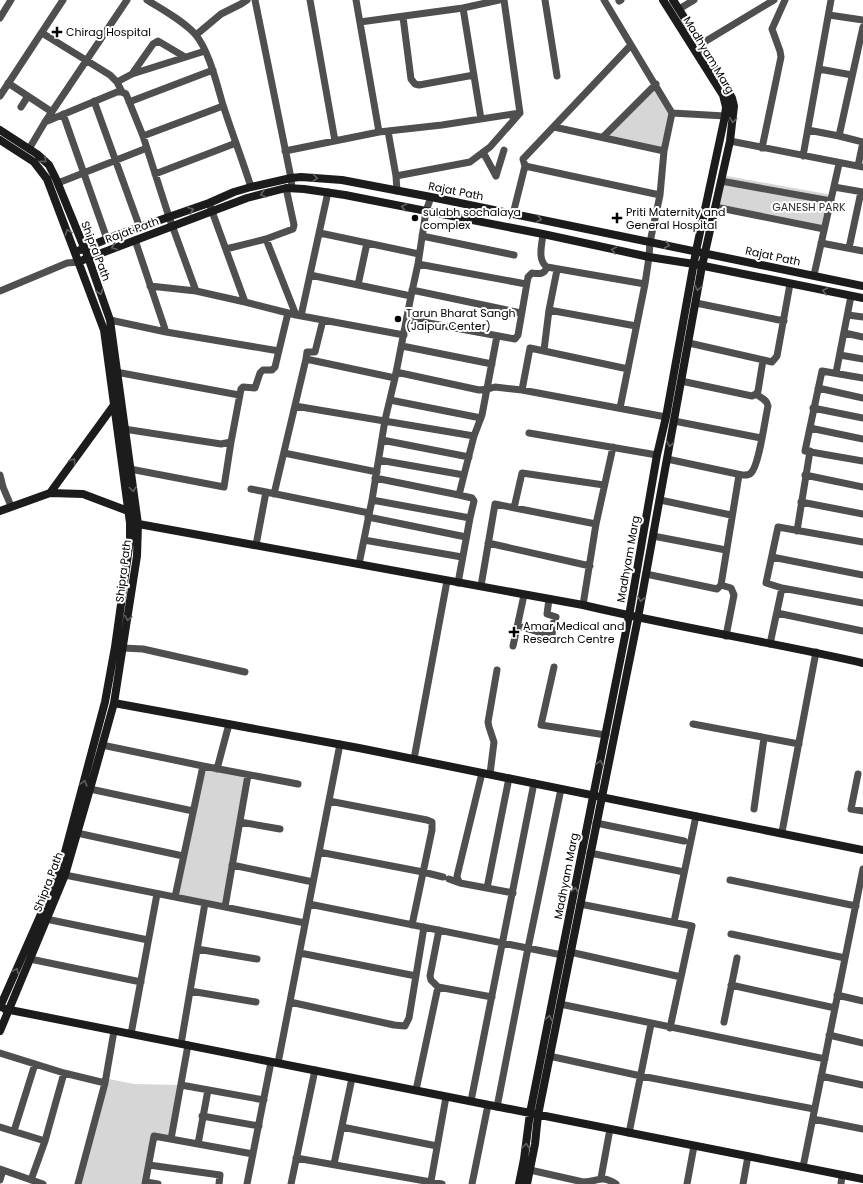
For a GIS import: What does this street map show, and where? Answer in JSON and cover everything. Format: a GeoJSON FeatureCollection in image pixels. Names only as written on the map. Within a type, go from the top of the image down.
{"type":"FeatureCollection","features":[{"type":"Feature","properties":{"kind":"street"},"geometry":{"type":"LineString","coordinates":[[0,18],[11,0]]}},
{"type":"Feature","properties":{"kind":"street"},"geometry":{"type":"LineString","coordinates":[[0,96],[63,0]]}},
{"type":"Feature","properties":{"kind":"street"},"geometry":{"type":"LineString","coordinates":[[29,149],[45,122],[127,0]]}},
{"type":"Feature","properties":{"kind":"street"},"geometry":{"type":"LineString","coordinates":[[148,0],[188,27],[196,35],[213,70],[223,106],[251,187]]}},
{"type":"Feature","properties":{"kind":"street"},"geometry":{"type":"LineString","coordinates":[[226,249],[266,239],[294,227],[289,188],[291,178],[256,0]]}},
{"type":"Feature","properties":{"kind":"street"},"geometry":{"type":"LineString","coordinates":[[310,0],[335,142]]}},
{"type":"Feature","properties":{"kind":"street"},"geometry":{"type":"LineString","coordinates":[[356,0],[379,132]]}},
{"type":"Feature","properties":{"kind":"street"},"geometry":{"type":"LineString","coordinates":[[360,22],[463,8],[499,0]]}},
{"type":"Feature","properties":{"kind":"street"},"geometry":{"type":"LineString","coordinates":[[396,176],[470,162],[490,147],[520,112],[504,0]]}},
{"type":"Feature","properties":{"kind":"street"},"geometry":{"type":"LineString","coordinates":[[545,0],[557,76]]}},
{"type":"Feature","properties":{"kind":"street"},"geometry":{"type":"LineString","coordinates":[[604,0],[656,84],[672,113],[664,151],[660,195],[650,242],[645,284],[620,408]]}},
{"type":"Feature","properties":{"kind":"street","name":"Madhyam Marg"},"geometry":{"type":"LineString","coordinates":[[527,1184],[535,1144],[534,1114],[550,1056],[596,823],[597,796],[606,735],[629,616],[657,455],[666,417],[696,251],[725,116],[726,107],[723,95],[663,0]]}},
{"type":"Feature","properties":{"kind":"street","name":"Madhyam Marg"},"geometry":{"type":"LineString","coordinates":[[520,1184],[562,955],[638,618],[702,266],[730,141],[734,106],[732,98],[701,44],[673,0]]}},
{"type":"Feature","properties":{"kind":"street"},"geometry":{"type":"LineString","coordinates":[[679,9],[694,0]]}},
{"type":"Feature","properties":{"kind":"street"},"geometry":{"type":"LineString","coordinates":[[701,44],[774,0]]}},
{"type":"Feature","properties":{"kind":"street"},"geometry":{"type":"LineString","coordinates":[[762,148],[781,56],[772,29],[785,0]]}},
{"type":"Feature","properties":{"kind":"street"},"geometry":{"type":"LineString","coordinates":[[803,156],[831,0]]}},
{"type":"Feature","properties":{"kind":"street"},"geometry":{"type":"LineString","coordinates":[[196,35],[221,14],[241,1]]}},
{"type":"Feature","properties":{"kind":"street"},"geometry":{"type":"LineString","coordinates":[[463,8],[481,119]]}},
{"type":"Feature","properties":{"kind":"street"},"geometry":{"type":"LineString","coordinates":[[829,15],[863,20]]}},
{"type":"Feature","properties":{"kind":"street"},"geometry":{"type":"LineString","coordinates":[[403,16],[413,82],[419,85],[474,75]]}},
{"type":"Feature","properties":{"kind":"street"},"geometry":{"type":"LineString","coordinates":[[838,136],[863,27]]}},
{"type":"Feature","properties":{"kind":"street"},"geometry":{"type":"LineString","coordinates":[[42,33],[110,75],[117,82],[122,92],[126,94],[143,136],[169,217],[196,292]]}},
{"type":"Feature","properties":{"kind":"street"},"geometry":{"type":"LineString","coordinates":[[132,74],[153,44],[158,41],[185,58]]}},
{"type":"Feature","properties":{"kind":"street"},"geometry":{"type":"LineString","coordinates":[[513,214],[525,166],[523,159],[631,45]]}},
{"type":"Feature","properties":{"kind":"street"},"geometry":{"type":"LineString","coordinates":[[117,82],[132,74],[204,51]]}},
{"type":"Feature","properties":{"kind":"street"},"geometry":{"type":"LineString","coordinates":[[819,69],[852,75]]}},
{"type":"Feature","properties":{"kind":"street"},"geometry":{"type":"LineString","coordinates":[[129,102],[213,70]]}},
{"type":"Feature","properties":{"kind":"street"},"geometry":{"type":"LineString","coordinates":[[8,83],[52,112]]}},
{"type":"Feature","properties":{"kind":"street"},"geometry":{"type":"LineString","coordinates":[[603,137],[656,84]]}},
{"type":"Feature","properties":{"kind":"street"},"geometry":{"type":"LineString","coordinates":[[45,122],[117,92],[122,92]]}},
{"type":"Feature","properties":{"kind":"street"},"geometry":{"type":"LineString","coordinates":[[21,107],[28,96]]}},
{"type":"Feature","properties":{"kind":"street"},"geometry":{"type":"LineString","coordinates":[[94,101],[140,228]]}},
{"type":"Feature","properties":{"kind":"street"},"geometry":{"type":"LineString","coordinates":[[143,136],[223,106]]}},
{"type":"Feature","properties":{"kind":"street"},"geometry":{"type":"LineString","coordinates":[[285,151],[379,132],[481,119],[520,112]]}},
{"type":"Feature","properties":{"kind":"street"},"geometry":{"type":"LineString","coordinates":[[672,113],[725,116]]}},
{"type":"Feature","properties":{"kind":"street"},"geometry":{"type":"LineString","coordinates":[[63,114],[107,239]]}},
{"type":"Feature","properties":{"kind":"street"},"geometry":{"type":"LineString","coordinates":[[554,127],[664,151]]}},
{"type":"Feature","properties":{"kind":"street","name":"Shipra Path"},"geometry":{"type":"LineString","coordinates":[[0,130],[29,149],[48,165],[58,184],[88,257],[110,320],[130,469],[137,556],[114,704],[90,789],[65,875],[0,1031]]}},
{"type":"Feature","properties":{"kind":"street"},"geometry":{"type":"LineString","coordinates":[[730,141],[860,167],[863,142],[808,130]]}},
{"type":"Feature","properties":{"kind":"street"},"geometry":{"type":"LineString","coordinates":[[388,131],[396,176],[397,191]]}},
{"type":"Feature","properties":{"kind":"street","name":"Shipra Path"},"geometry":{"type":"LineString","coordinates":[[0,140],[34,162],[47,179],[104,330],[128,511],[134,523],[130,540],[106,702],[60,871],[0,1007]]}},
{"type":"Feature","properties":{"kind":"street"},"geometry":{"type":"LineString","coordinates":[[155,174],[236,143]]}},
{"type":"Feature","properties":{"kind":"street"},"geometry":{"type":"LineString","coordinates":[[58,184],[147,148]]}},
{"type":"Feature","properties":{"kind":"street"},"geometry":{"type":"LineString","coordinates":[[483,152],[496,176],[504,150]]}},
{"type":"Feature","properties":{"kind":"street"},"geometry":{"type":"LineString","coordinates":[[814,275],[839,164]]}},
{"type":"Feature","properties":{"kind":"street"},"geometry":{"type":"LineString","coordinates":[[525,166],[660,195]]}},
{"type":"Feature","properties":{"kind":"street","name":"Rajat Path"},"geometry":{"type":"LineString","coordinates":[[76,253],[84,248],[107,239],[209,203],[234,192],[291,178],[301,177],[342,180],[431,197],[863,286]]}},
{"type":"Feature","properties":{"kind":"street"},"geometry":{"type":"LineString","coordinates":[[721,180],[831,201]]}},
{"type":"Feature","properties":{"kind":"street"},"geometry":{"type":"LineString","coordinates":[[834,186],[862,192],[849,248]]}},
{"type":"Feature","properties":{"kind":"street","name":"Rajat Path"},"geometry":{"type":"LineString","coordinates":[[79,262],[88,257],[173,227],[247,198],[289,188],[304,188],[863,298]]}},
{"type":"Feature","properties":{"kind":"street"},"geometry":{"type":"LineString","coordinates":[[298,315],[310,275],[328,192]]}},
{"type":"Feature","properties":{"kind":"street"},"geometry":{"type":"LineString","coordinates":[[359,564],[372,500],[385,420],[402,346],[411,293],[418,264],[426,212],[431,197]]}},
{"type":"Feature","properties":{"kind":"street"},"geometry":{"type":"LineString","coordinates":[[209,203],[245,302]]}},
{"type":"Feature","properties":{"kind":"street"},"geometry":{"type":"LineString","coordinates":[[715,207],[824,229]]}},
{"type":"Feature","properties":{"kind":"street"},"geometry":{"type":"LineString","coordinates":[[320,233],[419,254]]}},
{"type":"Feature","properties":{"kind":"street"},"geometry":{"type":"LineString","coordinates":[[543,234],[541,257],[543,264],[547,267],[645,284]]}},
{"type":"Feature","properties":{"kind":"street"},"geometry":{"type":"LineString","coordinates":[[422,236],[514,255]]}},
{"type":"Feature","properties":{"kind":"street"},"geometry":{"type":"LineString","coordinates":[[266,239],[298,315]]}},
{"type":"Feature","properties":{"kind":"street"},"geometry":{"type":"LineString","coordinates":[[135,240],[166,332]]}},
{"type":"Feature","properties":{"kind":"street"},"geometry":{"type":"LineString","coordinates":[[358,285],[367,243]]}},
{"type":"Feature","properties":{"kind":"street"},"geometry":{"type":"LineString","coordinates":[[821,244],[863,251]]}},
{"type":"Feature","properties":{"kind":"street"},"geometry":{"type":"LineString","coordinates":[[67,263],[76,253]]}},
{"type":"Feature","properties":{"kind":"street"},"geometry":{"type":"LineString","coordinates":[[0,291],[67,263],[79,262]]}},
{"type":"Feature","properties":{"kind":"street"},"geometry":{"type":"LineString","coordinates":[[418,264],[526,284]]}},
{"type":"Feature","properties":{"kind":"street"},"geometry":{"type":"LineString","coordinates":[[407,319],[512,339],[517,338],[526,284],[529,275],[532,273],[543,274],[547,267]]}},
{"type":"Feature","properties":{"kind":"street"},"geometry":{"type":"LineString","coordinates":[[544,350],[549,310],[558,270]]}},
{"type":"Feature","properties":{"kind":"street"},"geometry":{"type":"LineString","coordinates":[[310,275],[358,285],[521,313]]}},
{"type":"Feature","properties":{"kind":"street"},"geometry":{"type":"LineString","coordinates":[[688,343],[772,362],[777,356],[790,284]]}},
{"type":"Feature","properties":{"kind":"street"},"geometry":{"type":"LineString","coordinates":[[150,286],[196,292],[288,313],[404,335]]}},
{"type":"Feature","properties":{"kind":"street"},"geometry":{"type":"LineString","coordinates":[[836,373],[851,296]]}},
{"type":"Feature","properties":{"kind":"street"},"geometry":{"type":"LineString","coordinates":[[696,303],[784,321]]}},
{"type":"Feature","properties":{"kind":"street"},"geometry":{"type":"LineString","coordinates":[[549,310],[636,326]]}},
{"type":"Feature","properties":{"kind":"street"},"geometry":{"type":"LineString","coordinates":[[130,469],[224,487],[239,395],[243,387],[256,387],[260,373],[263,370],[274,369],[288,313]]}},
{"type":"Feature","properties":{"kind":"street"},"geometry":{"type":"LineString","coordinates":[[848,315],[863,317]]}},
{"type":"Feature","properties":{"kind":"street"},"geometry":{"type":"LineString","coordinates":[[110,320],[166,332],[279,351]]}},
{"type":"Feature","properties":{"kind":"street"},"geometry":{"type":"LineString","coordinates":[[274,494],[307,352],[315,352],[323,320]]}},
{"type":"Feature","properties":{"kind":"street"},"geometry":{"type":"LineString","coordinates":[[845,333],[863,336]]}},
{"type":"Feature","properties":{"kind":"street"},"geometry":{"type":"LineString","coordinates":[[459,495],[474,436],[482,415],[497,336]]}},
{"type":"Feature","properties":{"kind":"street"},"geometry":{"type":"LineString","coordinates":[[402,346],[492,364]]}},
{"type":"Feature","properties":{"kind":"street"},"geometry":{"type":"LineString","coordinates":[[522,390],[530,348],[628,369]]}},
{"type":"Feature","properties":{"kind":"street"},"geometry":{"type":"LineString","coordinates":[[840,355],[863,359]]}},
{"type":"Feature","properties":{"kind":"street"},"geometry":{"type":"LineString","coordinates":[[306,359],[479,390],[495,387],[522,390],[666,417]]}},
{"type":"Feature","properties":{"kind":"street"},"geometry":{"type":"LineString","coordinates":[[682,381],[752,396],[758,391],[763,360]]}},
{"type":"Feature","properties":{"kind":"street"},"geometry":{"type":"LineString","coordinates":[[863,378],[822,371],[805,451],[863,461]]}},
{"type":"Feature","properties":{"kind":"street"},"geometry":{"type":"LineString","coordinates":[[116,372],[239,395]]}},
{"type":"Feature","properties":{"kind":"street"},"geometry":{"type":"LineString","coordinates":[[818,388],[863,398]]}},
{"type":"Feature","properties":{"kind":"street"},"geometry":{"type":"LineString","coordinates":[[667,459],[748,475],[755,469],[768,406],[767,402],[756,394]]}},
{"type":"Feature","properties":{"kind":"street"},"geometry":{"type":"LineString","coordinates":[[390,400],[481,418]]}},
{"type":"Feature","properties":{"kind":"street"},"geometry":{"type":"LineString","coordinates":[[50,493],[114,405]]}},
{"type":"Feature","properties":{"kind":"street"},"geometry":{"type":"LineString","coordinates":[[295,406],[474,436]]}},
{"type":"Feature","properties":{"kind":"street"},"geometry":{"type":"LineString","coordinates":[[813,408],[863,418]]}},
{"type":"Feature","properties":{"kind":"street"},"geometry":{"type":"LineString","coordinates":[[674,420],[762,438]]}},
{"type":"Feature","properties":{"kind":"street"},"geometry":{"type":"LineString","coordinates":[[810,428],[863,438]]}},
{"type":"Feature","properties":{"kind":"street"},"geometry":{"type":"LineString","coordinates":[[124,429],[221,444],[231,442]]}},
{"type":"Feature","properties":{"kind":"street"},"geometry":{"type":"LineString","coordinates":[[529,433],[657,455]]}},
{"type":"Feature","properties":{"kind":"street"},"geometry":{"type":"LineString","coordinates":[[382,440],[469,457]]}},
{"type":"Feature","properties":{"kind":"street"},"geometry":{"type":"LineString","coordinates":[[583,605],[596,524],[613,447]]}},
{"type":"Feature","properties":{"kind":"street"},"geometry":{"type":"LineString","coordinates":[[796,531],[810,451]]}},
{"type":"Feature","properties":{"kind":"street"},"geometry":{"type":"LineString","coordinates":[[284,453],[474,499],[458,583]]}},
{"type":"Feature","properties":{"kind":"street"},"geometry":{"type":"LineString","coordinates":[[379,460],[464,475]]}},
{"type":"Feature","properties":{"kind":"street"},"geometry":{"type":"LineString","coordinates":[[514,508],[522,473],[604,485]]}},
{"type":"Feature","properties":{"kind":"street"},"geometry":{"type":"LineString","coordinates":[[0,474],[5,508],[50,493],[83,494],[128,511]]}},
{"type":"Feature","properties":{"kind":"street"},"geometry":{"type":"LineString","coordinates":[[721,586],[731,515],[739,474]]}},
{"type":"Feature","properties":{"kind":"street"},"geometry":{"type":"LineString","coordinates":[[805,475],[863,487]]}},
{"type":"Feature","properties":{"kind":"street"},"geometry":{"type":"LineString","coordinates":[[251,489],[466,537]]}},
{"type":"Feature","properties":{"kind":"street"},"geometry":{"type":"LineString","coordinates":[[256,545],[266,492]]}},
{"type":"Feature","properties":{"kind":"street"},"geometry":{"type":"LineString","coordinates":[[372,500],[470,518]]}},
{"type":"Feature","properties":{"kind":"street"},"geometry":{"type":"LineString","coordinates":[[660,500],[731,515]]}},
{"type":"Feature","properties":{"kind":"street"},"geometry":{"type":"LineString","coordinates":[[801,502],[863,514]]}},
{"type":"Feature","properties":{"kind":"street"},"geometry":{"type":"LineString","coordinates":[[481,586],[495,504],[596,524]]}},
{"type":"Feature","properties":{"kind":"street"},"geometry":{"type":"LineString","coordinates":[[134,523],[583,605],[726,636],[863,662]]}},
{"type":"Feature","properties":{"kind":"street"},"geometry":{"type":"LineString","coordinates":[[863,542],[778,527],[766,583],[782,588],[863,603]]}},
{"type":"Feature","properties":{"kind":"street"},"geometry":{"type":"LineString","coordinates":[[653,536],[726,550]]}},
{"type":"Feature","properties":{"kind":"street"},"geometry":{"type":"LineString","coordinates":[[364,540],[462,557]]}},
{"type":"Feature","properties":{"kind":"street"},"geometry":{"type":"LineString","coordinates":[[488,542],[590,566]]}},
{"type":"Feature","properties":{"kind":"street"},"geometry":{"type":"LineString","coordinates":[[772,557],[863,576]]}},
{"type":"Feature","properties":{"kind":"street"},"geometry":{"type":"LineString","coordinates":[[646,574],[717,588],[721,586],[731,588],[734,595],[726,636]]}},
{"type":"Feature","properties":{"kind":"street"},"geometry":{"type":"LineString","coordinates":[[414,759],[447,581]]}},
{"type":"Feature","properties":{"kind":"street"},"geometry":{"type":"LineString","coordinates":[[770,644],[782,588]]}},
{"type":"Feature","properties":{"kind":"street"},"geometry":{"type":"LineString","coordinates":[[513,646],[524,594]]}},
{"type":"Feature","properties":{"kind":"street"},"geometry":{"type":"LineString","coordinates":[[518,626],[552,636],[553,624],[556,617],[547,614],[549,599]]}},
{"type":"Feature","properties":{"kind":"street"},"geometry":{"type":"LineString","coordinates":[[777,613],[863,631]]}},
{"type":"Feature","properties":{"kind":"street"},"geometry":{"type":"LineString","coordinates":[[123,648],[143,649],[245,672]]}},
{"type":"Feature","properties":{"kind":"street"},"geometry":{"type":"LineString","coordinates":[[782,832],[816,652]]}},
{"type":"Feature","properties":{"kind":"street"},"geometry":{"type":"LineString","coordinates":[[554,667],[541,725],[606,735]]}},
{"type":"Feature","properties":{"kind":"street"},"geometry":{"type":"LineString","coordinates":[[460,883],[457,876],[494,742],[488,722],[497,670]]}},
{"type":"Feature","properties":{"kind":"street"},"geometry":{"type":"LineString","coordinates":[[114,704],[340,744],[782,832],[863,850]]}},
{"type":"Feature","properties":{"kind":"street"},"geometry":{"type":"LineString","coordinates":[[217,769],[229,724]]}},
{"type":"Feature","properties":{"kind":"street"},"geometry":{"type":"LineString","coordinates":[[693,724],[799,744]]}},
{"type":"Feature","properties":{"kind":"street"},"geometry":{"type":"LineString","coordinates":[[754,809],[764,738]]}},
{"type":"Feature","properties":{"kind":"street"},"geometry":{"type":"LineString","coordinates":[[247,1184],[264,1100],[290,1002],[340,744]]}},
{"type":"Feature","properties":{"kind":"street"},"geometry":{"type":"LineString","coordinates":[[102,745],[298,784]]}},
{"type":"Feature","properties":{"kind":"street"},"geometry":{"type":"LineString","coordinates":[[175,897],[203,766]]}},
{"type":"Feature","properties":{"kind":"street"},"geometry":{"type":"LineString","coordinates":[[858,774],[851,809],[863,811]]}},
{"type":"Feature","properties":{"kind":"street"},"geometry":{"type":"LineString","coordinates":[[224,907],[248,775]]}},
{"type":"Feature","properties":{"kind":"street"},"geometry":{"type":"LineString","coordinates":[[487,888],[509,778]]}},
{"type":"Feature","properties":{"kind":"street"},"geometry":{"type":"LineString","coordinates":[[471,1101],[534,783]]}},
{"type":"Feature","properties":{"kind":"street"},"geometry":{"type":"LineString","coordinates":[[90,789],[193,811]]}},
{"type":"Feature","properties":{"kind":"street"},"geometry":{"type":"LineString","coordinates":[[497,1107],[561,789]]}},
{"type":"Feature","properties":{"kind":"street"},"geometry":{"type":"LineString","coordinates":[[329,800],[432,822],[432,830],[412,925]]}},
{"type":"Feature","properties":{"kind":"street"},"geometry":{"type":"LineString","coordinates":[[674,922],[696,816]]}},
{"type":"Feature","properties":{"kind":"street"},"geometry":{"type":"LineString","coordinates":[[240,822],[280,829]]}},
{"type":"Feature","properties":{"kind":"street"},"geometry":{"type":"LineString","coordinates":[[596,823],[684,841]]}},
{"type":"Feature","properties":{"kind":"street"},"geometry":{"type":"LineString","coordinates":[[77,832],[183,856]]}},
{"type":"Feature","properties":{"kind":"street"},"geometry":{"type":"LineString","coordinates":[[319,852],[423,872],[460,883],[513,893]]}},
{"type":"Feature","properties":{"kind":"street"},"geometry":{"type":"LineString","coordinates":[[590,853],[684,872]]}},
{"type":"Feature","properties":{"kind":"street"},"geometry":{"type":"LineString","coordinates":[[232,865],[313,882]]}},
{"type":"Feature","properties":{"kind":"street"},"geometry":{"type":"LineString","coordinates":[[803,1167],[845,958],[856,906],[860,897],[863,869]]}},
{"type":"Feature","properties":{"kind":"street"},"geometry":{"type":"LineString","coordinates":[[65,875],[305,923]]}},
{"type":"Feature","properties":{"kind":"street"},"geometry":{"type":"LineString","coordinates":[[730,880],[856,906]]}},
{"type":"Feature","properties":{"kind":"street"},"geometry":{"type":"LineString","coordinates":[[131,1034],[157,894]]}},
{"type":"Feature","properties":{"kind":"street"},"geometry":{"type":"LineString","coordinates":[[171,1139],[181,1085],[190,991],[205,903]]}},
{"type":"Feature","properties":{"kind":"street"},"geometry":{"type":"LineString","coordinates":[[309,904],[562,955]]}},
{"type":"Feature","properties":{"kind":"street"},"geometry":{"type":"LineString","coordinates":[[580,904],[692,926],[670,1028]]}},
{"type":"Feature","properties":{"kind":"street"},"geometry":{"type":"LineString","coordinates":[[46,919],[148,940]]}},
{"type":"Feature","properties":{"kind":"street"},"geometry":{"type":"LineString","coordinates":[[290,1002],[402,1027],[407,1023],[409,1018],[424,927]]}},
{"type":"Feature","properties":{"kind":"street"},"geometry":{"type":"LineString","coordinates":[[439,930],[430,976],[431,980],[438,987],[492,996]]}},
{"type":"Feature","properties":{"kind":"street"},"geometry":{"type":"LineString","coordinates":[[731,934],[845,958]]}},
{"type":"Feature","properties":{"kind":"street"},"geometry":{"type":"LineString","coordinates":[[197,949],[257,959]]}},
{"type":"Feature","properties":{"kind":"street"},"geometry":{"type":"LineString","coordinates":[[570,952],[681,977]]}},
{"type":"Feature","properties":{"kind":"street"},"geometry":{"type":"LineString","coordinates":[[300,953],[416,976]]}},
{"type":"Feature","properties":{"kind":"street"},"geometry":{"type":"LineString","coordinates":[[724,1022],[737,958]]}},
{"type":"Feature","properties":{"kind":"street"},"geometry":{"type":"LineString","coordinates":[[30,959],[141,982]]}},
{"type":"Feature","properties":{"kind":"street"},"geometry":{"type":"LineString","coordinates":[[731,985],[835,1008]]}},
{"type":"Feature","properties":{"kind":"street"},"geometry":{"type":"LineString","coordinates":[[416,1090],[438,987]]}},
{"type":"Feature","properties":{"kind":"street"},"geometry":{"type":"LineString","coordinates":[[190,991],[256,1002]]}},
{"type":"Feature","properties":{"kind":"street"},"geometry":{"type":"LineString","coordinates":[[838,995],[863,1001]]}},
{"type":"Feature","properties":{"kind":"street"},"geometry":{"type":"LineString","coordinates":[[560,1004],[825,1059]]}},
{"type":"Feature","properties":{"kind":"street"},"geometry":{"type":"LineString","coordinates":[[0,1007],[863,1179]]}},
{"type":"Feature","properties":{"kind":"street"},"geometry":{"type":"LineString","coordinates":[[629,1133],[652,1024]]}},
{"type":"Feature","properties":{"kind":"street"},"geometry":{"type":"LineString","coordinates":[[78,1184],[105,1083],[114,1030]]}},
{"type":"Feature","properties":{"kind":"street"},"geometry":{"type":"LineString","coordinates":[[830,1035],[863,1042]]}},
{"type":"Feature","properties":{"kind":"street"},"geometry":{"type":"LineString","coordinates":[[0,1053],[64,1073],[105,1083]]}},
{"type":"Feature","properties":{"kind":"street"},"geometry":{"type":"LineString","coordinates":[[550,1056],[641,1076],[814,1109]]}},
{"type":"Feature","properties":{"kind":"street"},"geometry":{"type":"LineString","coordinates":[[14,1131],[35,1064]]}},
{"type":"Feature","properties":{"kind":"street"},"geometry":{"type":"LineString","coordinates":[[291,1184],[315,1070]]}},
{"type":"Feature","properties":{"kind":"street"},"geometry":{"type":"LineString","coordinates":[[31,1180],[64,1073]]}},
{"type":"Feature","properties":{"kind":"street"},"geometry":{"type":"LineString","coordinates":[[821,1076],[863,1085]]}},
{"type":"Feature","properties":{"kind":"street"},"geometry":{"type":"LineString","coordinates":[[334,1164],[352,1078]]}},
{"type":"Feature","properties":{"kind":"street"},"geometry":{"type":"LineString","coordinates":[[181,1085],[264,1100]]}},
{"type":"Feature","properties":{"kind":"street"},"geometry":{"type":"LineString","coordinates":[[198,1144],[208,1090]]}},
{"type":"Feature","properties":{"kind":"street"},"geometry":{"type":"LineString","coordinates":[[431,1181],[446,1096]]}},
{"type":"Feature","properties":{"kind":"street"},"geometry":{"type":"LineString","coordinates":[[472,1184],[488,1105]]}},
{"type":"Feature","properties":{"kind":"street"},"geometry":{"type":"LineString","coordinates":[[202,1116],[259,1126]]}},
{"type":"Feature","properties":{"kind":"street"},"geometry":{"type":"LineString","coordinates":[[812,1119],[863,1129]]}},
{"type":"Feature","properties":{"kind":"street"},"geometry":{"type":"LineString","coordinates":[[0,1127],[44,1141]]}},
{"type":"Feature","properties":{"kind":"street"},"geometry":{"type":"LineString","coordinates":[[342,1127],[437,1146]]}},
{"type":"Feature","properties":{"kind":"street"},"geometry":{"type":"LineString","coordinates":[[600,1178],[610,1129]]}},
{"type":"Feature","properties":{"kind":"street"},"geometry":{"type":"LineString","coordinates":[[158,1184],[145,1183],[154,1136],[253,1154]]}},
{"type":"Feature","properties":{"kind":"street"},"geometry":{"type":"LineString","coordinates":[[687,1184],[694,1146]]}},
{"type":"Feature","properties":{"kind":"street"},"geometry":{"type":"LineString","coordinates":[[743,1184],[748,1156]]}},
{"type":"Feature","properties":{"kind":"street"},"geometry":{"type":"LineString","coordinates":[[296,1158],[442,1184]]}},
{"type":"Feature","properties":{"kind":"street"},"geometry":{"type":"LineString","coordinates":[[149,1165],[220,1175],[219,1184]]}},
{"type":"Feature","properties":{"kind":"street"},"geometry":{"type":"LineString","coordinates":[[0,1180],[2,1170],[43,1184]]}},
{"type":"Feature","properties":{"kind":"street"},"geometry":{"type":"LineString","coordinates":[[530,1170],[583,1182],[590,1182],[600,1178],[609,1180],[616,1184]]}},
{"type":"Feature","properties":{"kind":"street"},"geometry":{"type":"LineString","coordinates":[[841,1184],[842,1175]]}},
{"type":"Feature","properties":{"kind":"green space"},"geometry":{"type":"Polygon","coordinates":[[[656,84],[672,113],[664,151],[603,137],[656,84]]]}},
{"type":"Feature","properties":{"kind":"green space","name":"GANESH PARK"},"geometry":{"type":"Polygon","coordinates":[[[722,175],[832,195],[825,227],[716,206],[722,175]]]}},
{"type":"Feature","properties":{"kind":"green space"},"geometry":{"type":"Polygon","coordinates":[[[203,766],[248,775],[225,907],[175,897],[203,766]]]}},
{"type":"Feature","properties":{"kind":"green space"},"geometry":{"type":"Polygon","coordinates":[[[109,1079],[134,1084],[181,1085],[171,1139],[154,1136],[145,1184],[78,1184],[109,1079]]]}},
{"type":"Feature","properties":{"kind":"place","name":"Chirag Hospital"},"geometry":{"type":"Point","coordinates":[57,32]}},
{"type":"Feature","properties":{"kind":"place","name":"sulabh sochalaya complex"},"geometry":{"type":"Point","coordinates":[415,218]}},
{"type":"Feature","properties":{"kind":"place","name":"Priti Maternity and General Hospital"},"geometry":{"type":"Point","coordinates":[617,218]}},
{"type":"Feature","properties":{"kind":"place","name":"Tarun Bharat Sangh (Jaipur Center)"},"geometry":{"type":"Point","coordinates":[398,319]}},
{"type":"Feature","properties":{"kind":"place","name":"Amar Medical and Research Centre"},"geometry":{"type":"Point","coordinates":[514,632]}}]}
